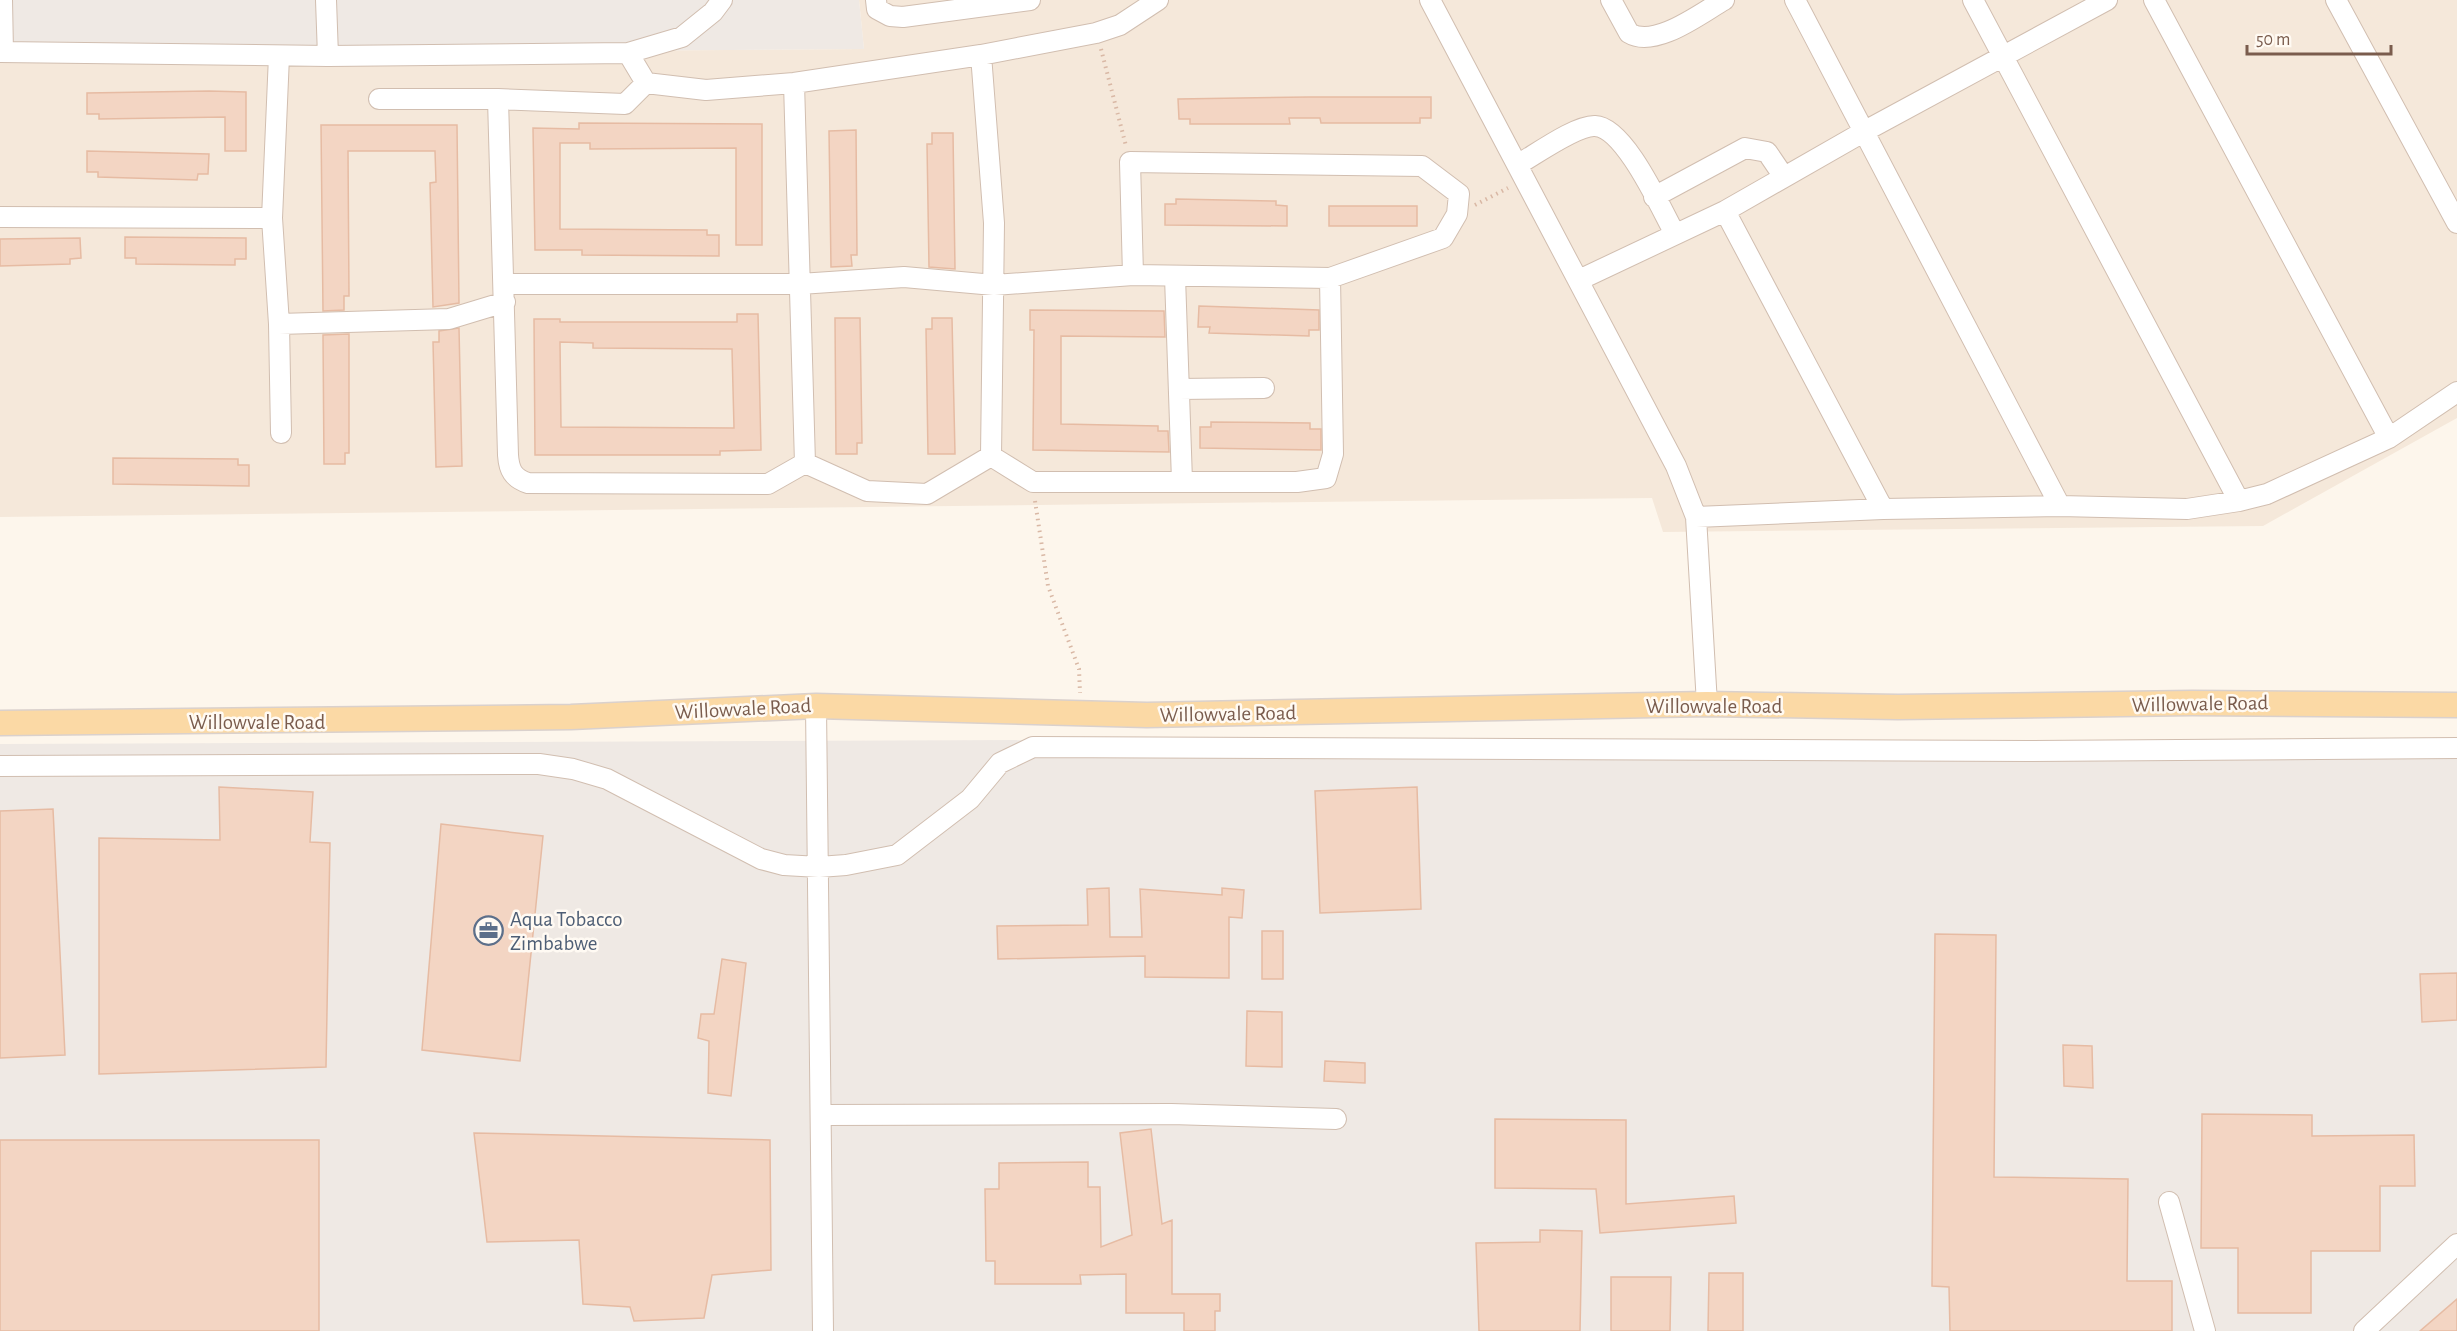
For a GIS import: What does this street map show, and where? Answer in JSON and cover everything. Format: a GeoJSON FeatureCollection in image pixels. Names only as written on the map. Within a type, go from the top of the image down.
{"type":"FeatureCollection","features":[{"type":"Feature","properties":{"kind":"main road","name":"Willowvale Road"},"geometry":{"type":"LineString","coordinates":[[0,723],[547,718],[816,706],[1194,714],[1707,704],[1899,707],[2192,703],[2457,705]]}},
{"type":"Feature","properties":{"kind":"street"},"geometry":{"type":"LineString","coordinates":[[2,0],[1,52],[279,56],[628,53],[682,37],[713,12],[722,0]]}},
{"type":"Feature","properties":{"kind":"street"},"geometry":{"type":"LineString","coordinates":[[326,0],[328,56]]}},
{"type":"Feature","properties":{"kind":"street"},"geometry":{"type":"LineString","coordinates":[[876,0],[877,9],[883,14],[903,17],[1030,0]]}},
{"type":"Feature","properties":{"kind":"street"},"geometry":{"type":"LineString","coordinates":[[646,83],[706,90],[794,83],[981,55],[1096,33],[1120,25],[1158,0]]}},
{"type":"Feature","properties":{"kind":"street"},"geometry":{"type":"LineString","coordinates":[[1430,0],[1676,466],[1696,517],[1707,704]]}},
{"type":"Feature","properties":{"kind":"street"},"geometry":{"type":"LineString","coordinates":[[1611,0],[1629,33],[1647,39],[1661,35],[1724,0]]}},
{"type":"Feature","properties":{"kind":"street"},"geometry":{"type":"LineString","coordinates":[[1795,0],[2060,506]]}},
{"type":"Feature","properties":{"kind":"street"},"geometry":{"type":"LineString","coordinates":[[1973,0],[2239,501]]}},
{"type":"Feature","properties":{"kind":"street"},"geometry":{"type":"LineString","coordinates":[[1579,280],[1725,211],[1865,131],[2107,0]]}},
{"type":"Feature","properties":{"kind":"street"},"geometry":{"type":"LineString","coordinates":[[2154,0],[2389,438]]}},
{"type":"Feature","properties":{"kind":"street"},"geometry":{"type":"LineString","coordinates":[[2336,0],[2457,222]]}},
{"type":"Feature","properties":{"kind":"street"},"geometry":{"type":"LineString","coordinates":[[628,53],[646,83]]}},
{"type":"Feature","properties":{"kind":"street"},"geometry":{"type":"LineString","coordinates":[[981,55],[994,223],[991,456]]}},
{"type":"Feature","properties":{"kind":"street"},"geometry":{"type":"LineString","coordinates":[[279,56],[272,218],[279,324],[281,433]]}},
{"type":"Feature","properties":{"kind":"street"},"geometry":{"type":"LineString","coordinates":[[379,99],[498,99],[625,104],[646,83]]}},
{"type":"Feature","properties":{"kind":"street"},"geometry":{"type":"LineString","coordinates":[[794,83],[805,463]]}},
{"type":"Feature","properties":{"kind":"street"},"geometry":{"type":"LineString","coordinates":[[498,99],[508,455],[513,474],[519,480],[528,483],[611,486],[768,484],[805,463]]}},
{"type":"Feature","properties":{"kind":"street"},"geometry":{"type":"LineString","coordinates":[[1521,172],[1577,131],[1595,126],[1608,130],[1623,143],[1675,234]]}},
{"type":"Feature","properties":{"kind":"street"},"geometry":{"type":"LineString","coordinates":[[1654,197],[1745,147],[1767,152],[1784,177]]}},
{"type":"Feature","properties":{"kind":"street"},"geometry":{"type":"LineString","coordinates":[[279,324],[449,319],[505,293],[800,284],[904,277],[994,285],[1133,274],[1175,277],[1330,278],[1443,238],[1457,214],[1459,194],[1422,166],[1130,162],[1133,274]]}},
{"type":"Feature","properties":{"kind":"street"},"geometry":{"type":"LineString","coordinates":[[1725,211],[1883,509]]}},
{"type":"Feature","properties":{"kind":"street"},"geometry":{"type":"LineString","coordinates":[[0,217],[272,218]]}},
{"type":"Feature","properties":{"kind":"street"},"geometry":{"type":"LineString","coordinates":[[1175,277],[1182,481]]}},
{"type":"Feature","properties":{"kind":"street"},"geometry":{"type":"LineString","coordinates":[[991,456],[1033,482],[1297,482],[1326,478],[1333,454],[1330,278]]}},
{"type":"Feature","properties":{"kind":"street"},"geometry":{"type":"LineString","coordinates":[[1179,388],[1264,388]]}},
{"type":"Feature","properties":{"kind":"street"},"geometry":{"type":"LineString","coordinates":[[1696,517],[1883,509],[2060,506],[2187,509],[2239,501],[2267,494],[2389,438],[2457,392]]}},
{"type":"Feature","properties":{"kind":"street"},"geometry":{"type":"LineString","coordinates":[[805,463],[867,491],[927,494],[991,456]]}},
{"type":"Feature","properties":{"kind":"street"},"geometry":{"type":"LineString","coordinates":[[816,706],[823,1331]]}},
{"type":"Feature","properties":{"kind":"street"},"geometry":{"type":"LineString","coordinates":[[0,766],[539,764],[573,769],[607,779],[761,859],[784,865],[819,867],[856,864],[897,855],[970,799],[1000,763],[1033,747],[2004,751],[2457,748]]}},
{"type":"Feature","properties":{"kind":"street"},"geometry":{"type":"LineString","coordinates":[[822,1115],[1171,1114],[1336,1119]]}},
{"type":"Feature","properties":{"kind":"street"},"geometry":{"type":"LineString","coordinates":[[2169,1202],[2205,1331]]}},
{"type":"Feature","properties":{"kind":"street"},"geometry":{"type":"LineString","coordinates":[[2364,1331],[2457,1244]]}},
{"type":"Feature","properties":{"kind":"path"},"geometry":{"type":"LineString","coordinates":[[1096,33],[1130,162]]}},
{"type":"Feature","properties":{"kind":"path"},"geometry":{"type":"LineString","coordinates":[[1457,214],[1521,172]]}},
{"type":"Feature","properties":{"kind":"path"},"geometry":{"type":"LineString","coordinates":[[1033,482],[1048,586],[1079,669],[1081,712]]}},
{"type":"Feature","properties":{"kind":"shaded area"},"geometry":{"type":"Polygon","coordinates":[[[0,0],[859,0],[864,49],[0,55],[0,0]]]}},
{"type":"Feature","properties":{"kind":"shaded area"},"geometry":{"type":"Polygon","coordinates":[[[859,0],[2457,0],[2457,418],[2263,526],[1663,532],[1652,498],[0,517],[0,55],[864,49],[859,0]]]}},
{"type":"Feature","properties":{"kind":"shaded area"},"geometry":{"type":"Polygon","coordinates":[[[1050,740],[2457,742],[2457,1331],[0,1331],[0,744],[1050,740]]]}},
{"type":"Feature","properties":{"kind":"building"},"geometry":{"type":"Polygon","coordinates":[[[246,92],[246,151],[225,151],[225,117],[99,119],[99,114],[87,114],[87,93],[246,92]]]}},
{"type":"Feature","properties":{"kind":"building"},"geometry":{"type":"Polygon","coordinates":[[[1431,97],[1431,118],[1420,118],[1420,123],[1321,123],[1320,118],[1289,118],[1290,124],[1190,124],[1190,119],[1179,119],[1178,99],[1431,97]]]}},
{"type":"Feature","properties":{"kind":"building"},"geometry":{"type":"Polygon","coordinates":[[[579,123],[762,124],[762,245],[736,245],[736,148],[590,149],[590,143],[560,143],[560,229],[707,230],[707,235],[719,235],[719,256],[582,255],[582,250],[535,250],[533,128],[579,129],[579,123]]]}},
{"type":"Feature","properties":{"kind":"building"},"geometry":{"type":"Polygon","coordinates":[[[321,125],[457,125],[459,303],[433,307],[430,183],[436,182],[435,151],[348,151],[349,296],[344,296],[344,310],[323,311],[321,125]]]}},
{"type":"Feature","properties":{"kind":"building"},"geometry":{"type":"Polygon","coordinates":[[[856,130],[857,255],[851,255],[852,266],[831,267],[829,131],[856,130]]]}},
{"type":"Feature","properties":{"kind":"building"},"geometry":{"type":"Polygon","coordinates":[[[932,133],[953,133],[955,269],[929,267],[927,144],[932,144],[932,133]]]}},
{"type":"Feature","properties":{"kind":"building"},"geometry":{"type":"Polygon","coordinates":[[[87,151],[209,154],[208,174],[198,174],[197,180],[98,177],[98,172],[87,172],[87,151]]]}},
{"type":"Feature","properties":{"kind":"building"},"geometry":{"type":"Polygon","coordinates":[[[1176,199],[1276,201],[1276,205],[1287,206],[1287,226],[1165,225],[1165,204],[1176,204],[1176,199]]]}},
{"type":"Feature","properties":{"kind":"building"},"geometry":{"type":"Polygon","coordinates":[[[1329,206],[1417,206],[1417,226],[1329,226],[1329,206]]]}},
{"type":"Feature","properties":{"kind":"building"},"geometry":{"type":"Polygon","coordinates":[[[125,237],[246,238],[246,259],[235,259],[235,265],[136,264],[136,258],[125,258],[125,237]]]}},
{"type":"Feature","properties":{"kind":"building"},"geometry":{"type":"Polygon","coordinates":[[[80,238],[81,258],[70,259],[70,264],[0,266],[0,239],[80,238]]]}},
{"type":"Feature","properties":{"kind":"building"},"geometry":{"type":"Polygon","coordinates":[[[1199,306],[1319,310],[1319,330],[1309,330],[1309,336],[1209,333],[1210,327],[1198,327],[1199,306]]]}},
{"type":"Feature","properties":{"kind":"building"},"geometry":{"type":"Polygon","coordinates":[[[1030,310],[1164,311],[1165,337],[1061,336],[1061,424],[1158,426],[1158,431],[1168,431],[1169,452],[1033,450],[1034,330],[1030,330],[1030,310]]]}},
{"type":"Feature","properties":{"kind":"building"},"geometry":{"type":"Polygon","coordinates":[[[737,314],[758,314],[761,450],[720,451],[720,455],[535,455],[534,319],[560,319],[560,322],[737,322],[737,314]],[[560,342],[561,427],[734,428],[732,349],[593,348],[593,343],[560,342]]]}},
{"type":"Feature","properties":{"kind":"building"},"geometry":{"type":"Polygon","coordinates":[[[835,318],[860,318],[862,443],[857,443],[857,454],[836,454],[835,318]]]}},
{"type":"Feature","properties":{"kind":"building"},"geometry":{"type":"Polygon","coordinates":[[[932,318],[952,318],[955,454],[928,454],[926,329],[932,329],[932,318]]]}},
{"type":"Feature","properties":{"kind":"building"},"geometry":{"type":"Polygon","coordinates":[[[459,328],[462,466],[436,467],[433,342],[439,342],[439,331],[459,328]]]}},
{"type":"Feature","properties":{"kind":"building"},"geometry":{"type":"Polygon","coordinates":[[[349,334],[349,453],[345,453],[345,464],[324,464],[323,335],[349,334]]]}},
{"type":"Feature","properties":{"kind":"building"},"geometry":{"type":"Polygon","coordinates":[[[1211,422],[1310,423],[1310,429],[1321,429],[1321,450],[1200,448],[1200,427],[1211,427],[1211,422]]]}},
{"type":"Feature","properties":{"kind":"building"},"geometry":{"type":"Polygon","coordinates":[[[113,458],[238,459],[238,465],[249,465],[249,486],[113,484],[113,458]]]}},
{"type":"Feature","properties":{"kind":"building"},"geometry":{"type":"Polygon","coordinates":[[[219,787],[313,792],[310,842],[330,843],[326,1067],[99,1074],[99,838],[220,840],[219,787]]]}},
{"type":"Feature","properties":{"kind":"building"},"geometry":{"type":"Polygon","coordinates":[[[1417,787],[1421,909],[1320,913],[1315,791],[1417,787]]]}},
{"type":"Feature","properties":{"kind":"building"},"geometry":{"type":"Polygon","coordinates":[[[53,809],[65,1055],[0,1058],[0,811],[53,809]]]}},
{"type":"Feature","properties":{"kind":"building"},"geometry":{"type":"Polygon","coordinates":[[[441,824],[543,836],[520,1061],[422,1050],[441,824]]]}},
{"type":"Feature","properties":{"kind":"building"},"geometry":{"type":"Polygon","coordinates":[[[1109,888],[1110,937],[1142,937],[1140,889],[1222,895],[1222,888],[1244,890],[1242,918],[1229,917],[1229,978],[1145,977],[1145,956],[998,959],[997,926],[1088,925],[1087,889],[1109,888]]]}},
{"type":"Feature","properties":{"kind":"building"},"geometry":{"type":"Polygon","coordinates":[[[1262,931],[1283,931],[1283,979],[1262,979],[1262,931]]]}},
{"type":"Feature","properties":{"kind":"building"},"geometry":{"type":"Polygon","coordinates":[[[1935,934],[1996,935],[1994,1177],[2128,1179],[2127,1281],[2172,1281],[2172,1331],[1950,1331],[1949,1287],[1932,1286],[1935,934]]]}},
{"type":"Feature","properties":{"kind":"building"},"geometry":{"type":"Polygon","coordinates":[[[722,959],[746,963],[731,1096],[708,1093],[709,1041],[698,1038],[701,1014],[714,1014],[722,959]]]}},
{"type":"Feature","properties":{"kind":"building"},"geometry":{"type":"Polygon","coordinates":[[[2457,973],[2457,1020],[2422,1022],[2420,974],[2457,973]]]}},
{"type":"Feature","properties":{"kind":"building"},"geometry":{"type":"Polygon","coordinates":[[[1247,1011],[1282,1012],[1282,1067],[1246,1066],[1247,1011]]]}},
{"type":"Feature","properties":{"kind":"building"},"geometry":{"type":"Polygon","coordinates":[[[2063,1045],[2092,1046],[2093,1088],[2064,1086],[2063,1045]]]}},
{"type":"Feature","properties":{"kind":"building"},"geometry":{"type":"Polygon","coordinates":[[[1325,1061],[1365,1063],[1365,1083],[1324,1081],[1325,1061]]]}},
{"type":"Feature","properties":{"kind":"building"},"geometry":{"type":"Polygon","coordinates":[[[2202,1114],[2312,1115],[2312,1136],[2414,1135],[2415,1186],[2380,1186],[2380,1251],[2311,1251],[2311,1313],[2238,1313],[2238,1248],[2201,1248],[2202,1114]]]}},
{"type":"Feature","properties":{"kind":"building"},"geometry":{"type":"Polygon","coordinates":[[[1495,1119],[1626,1120],[1626,1204],[1734,1196],[1736,1223],[1600,1233],[1596,1189],[1495,1188],[1495,1119]]]}},
{"type":"Feature","properties":{"kind":"building"},"geometry":{"type":"Polygon","coordinates":[[[1151,1129],[1162,1224],[1172,1220],[1172,1294],[1220,1294],[1220,1311],[1215,1311],[1215,1331],[1184,1331],[1184,1313],[1126,1313],[1126,1274],[1080,1275],[1081,1284],[995,1284],[995,1261],[986,1261],[985,1189],[999,1189],[999,1163],[1088,1162],[1088,1187],[1100,1187],[1101,1247],[1132,1235],[1120,1133],[1151,1129]]]}},
{"type":"Feature","properties":{"kind":"building"},"geometry":{"type":"Polygon","coordinates":[[[474,1133],[770,1140],[771,1270],[712,1275],[704,1318],[634,1321],[630,1307],[583,1304],[579,1240],[487,1242],[474,1133]]]}},
{"type":"Feature","properties":{"kind":"building"},"geometry":{"type":"Polygon","coordinates":[[[0,1140],[319,1140],[319,1331],[0,1331],[0,1140]]]}},
{"type":"Feature","properties":{"kind":"building"},"geometry":{"type":"Polygon","coordinates":[[[1540,1230],[1582,1231],[1580,1331],[1479,1331],[1476,1243],[1540,1242],[1540,1230]]]}},
{"type":"Feature","properties":{"kind":"building"},"geometry":{"type":"Polygon","coordinates":[[[1709,1273],[1743,1273],[1743,1331],[1708,1331],[1709,1273]]]}},
{"type":"Feature","properties":{"kind":"building"},"geometry":{"type":"Polygon","coordinates":[[[1611,1277],[1671,1277],[1670,1331],[1611,1331],[1611,1277]]]}},
{"type":"Feature","properties":{"kind":"building"},"geometry":{"type":"Polygon","coordinates":[[[2457,1299],[2457,1331],[2420,1331],[2457,1299]]]}},
{"type":"Feature","properties":{"kind":"place","name":"Aqua Tobacco Zimbabwe"},"geometry":{"type":"Point","coordinates":[489,931]}}]}
